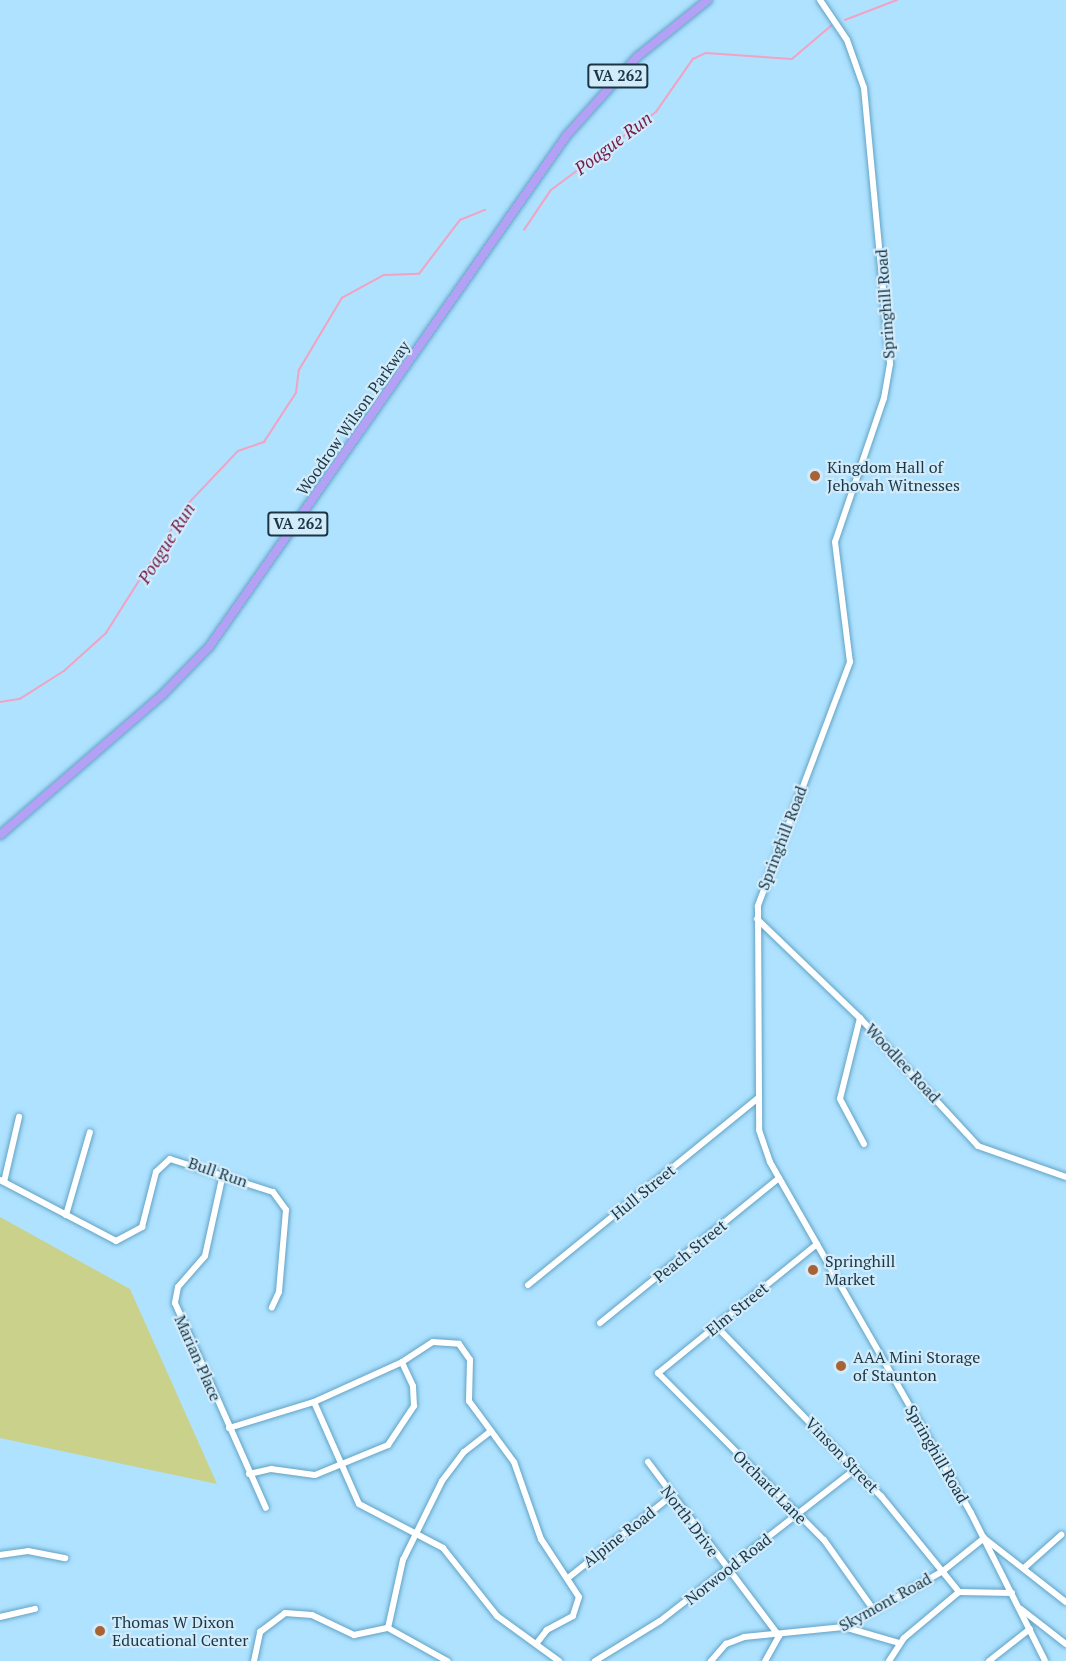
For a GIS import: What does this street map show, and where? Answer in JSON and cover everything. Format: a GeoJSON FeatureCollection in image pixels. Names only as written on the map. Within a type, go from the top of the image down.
{"type":"FeatureCollection","features":[{"type":"Feature","properties":{"kind":"highway","name":"Woodrow Wilson Parkway"},"geometry":{"type":"LineString","coordinates":[[0,835],[209,647],[563,140],[631,63],[708,0]]}},
{"type":"Feature","properties":{"kind":"street","name":"Springhill Road"},"geometry":{"type":"LineString","coordinates":[[821,0],[850,46],[864,88],[889,372],[834,546],[850,662],[769,866],[757,919],[758,1098],[761,1141],[779,1179],[984,1538],[1045,1661]]}},
{"type":"Feature","properties":{"kind":"street","name":"Woodlee Road"},"geometry":{"type":"LineString","coordinates":[[757,919],[860,1018],[982,1148],[1066,1178]]}},
{"type":"Feature","properties":{"kind":"street"},"geometry":{"type":"LineString","coordinates":[[860,1018],[840,1100],[864,1144]]}},
{"type":"Feature","properties":{"kind":"street","name":"Hull Street"},"geometry":{"type":"LineString","coordinates":[[528,1285],[758,1098]]}},
{"type":"Feature","properties":{"kind":"street"},"geometry":{"type":"LineString","coordinates":[[2,1181],[19,1117]]}},
{"type":"Feature","properties":{"kind":"street"},"geometry":{"type":"LineString","coordinates":[[66,1215],[90,1132]]}},
{"type":"Feature","properties":{"kind":"street","name":"Bull Run"},"geometry":{"type":"LineString","coordinates":[[2,1181],[109,1239],[124,1240],[143,1224],[156,1172],[164,1162],[178,1159],[273,1192],[284,1204],[279,1292],[272,1307]]}},
{"type":"Feature","properties":{"kind":"street","name":"Marian Place"},"geometry":{"type":"LineString","coordinates":[[223,1174],[205,1256],[178,1287],[174,1301],[266,1508]]}},
{"type":"Feature","properties":{"kind":"street","name":"Peach Street"},"geometry":{"type":"LineString","coordinates":[[600,1323],[779,1179]]}},
{"type":"Feature","properties":{"kind":"street","name":"Elm Street"},"geometry":{"type":"LineString","coordinates":[[658,1373],[817,1244]]}},
{"type":"Feature","properties":{"kind":"street","name":"Vinson Street"},"geometry":{"type":"LineString","coordinates":[[716,1326],[855,1469],[959,1592]]}},
{"type":"Feature","properties":{"kind":"street"},"geometry":{"type":"LineString","coordinates":[[229,1428],[314,1402],[402,1362],[436,1341],[461,1346],[470,1363],[469,1400],[518,1472],[543,1544],[578,1595],[578,1610],[537,1643]]}},
{"type":"Feature","properties":{"kind":"street"},"geometry":{"type":"LineString","coordinates":[[249,1474],[271,1469],[310,1475],[341,1465],[388,1444],[408,1421],[415,1393],[402,1362]]}},
{"type":"Feature","properties":{"kind":"street","name":"Orchard Lane"},"geometry":{"type":"LineString","coordinates":[[658,1373],[827,1544],[873,1609]]}},
{"type":"Feature","properties":{"kind":"street"},"geometry":{"type":"LineString","coordinates":[[314,1402],[361,1506],[417,1530],[452,1557],[498,1616],[559,1661]]}},
{"type":"Feature","properties":{"kind":"street"},"geometry":{"type":"LineString","coordinates":[[388,1628],[397,1576],[417,1530],[448,1471],[491,1431]]}},
{"type":"Feature","properties":{"kind":"street","name":"North Drive"},"geometry":{"type":"LineString","coordinates":[[648,1461],[670,1497],[779,1635]]}},
{"type":"Feature","properties":{"kind":"street","name":"Norwood Road"},"geometry":{"type":"LineString","coordinates":[[595,1661],[727,1570],[855,1469]]}},
{"type":"Feature","properties":{"kind":"street","name":"Alpine Road"},"geometry":{"type":"LineString","coordinates":[[568,1578],[670,1497]]}},
{"type":"Feature","properties":{"kind":"street"},"geometry":{"type":"LineString","coordinates":[[1024,1568],[1061,1535]]}},
{"type":"Feature","properties":{"kind":"street"},"geometry":{"type":"LineString","coordinates":[[984,1538],[1066,1602]]}},
{"type":"Feature","properties":{"kind":"street","name":"Skymont Road"},"geometry":{"type":"LineString","coordinates":[[711,1661],[735,1640],[844,1627],[943,1571],[984,1538]]}},
{"type":"Feature","properties":{"kind":"street"},"geometry":{"type":"LineString","coordinates":[[0,1555],[26,1551],[65,1558]]}},
{"type":"Feature","properties":{"kind":"street"},"geometry":{"type":"LineString","coordinates":[[889,1661],[899,1643],[959,1592],[1012,1593]]}},
{"type":"Feature","properties":{"kind":"street"},"geometry":{"type":"LineString","coordinates":[[1018,1607],[1066,1644]]}},
{"type":"Feature","properties":{"kind":"street"},"geometry":{"type":"LineString","coordinates":[[0,1617],[35,1609]]}},
{"type":"Feature","properties":{"kind":"street"},"geometry":{"type":"LineString","coordinates":[[254,1661],[260,1632],[285,1613],[312,1615],[354,1635],[388,1628],[447,1661]]}},
{"type":"Feature","properties":{"kind":"street"},"geometry":{"type":"LineString","coordinates":[[844,1627],[899,1643]]}},
{"type":"Feature","properties":{"kind":"street"},"geometry":{"type":"LineString","coordinates":[[989,1661],[1030,1629]]}},
{"type":"Feature","properties":{"kind":"street"},"geometry":{"type":"LineString","coordinates":[[765,1661],[779,1635]]}},
{"type":"Feature","properties":{"kind":"green space"},"geometry":{"type":"Polygon","coordinates":[[[0,1217],[130,1289],[217,1484],[0,1438],[0,1217]]]}},
{"type":"Feature","properties":{"kind":"waterway","name":"Poague Run"},"geometry":{"type":"LineString","coordinates":[[845,20],[897,0]]}},
{"type":"Feature","properties":{"kind":"waterway","name":"Poague Run"},"geometry":{"type":"LineString","coordinates":[[524,230],[551,190],[656,112],[693,59],[706,53],[792,59],[832,25]]}},
{"type":"Feature","properties":{"kind":"waterway","name":"Poague Run"},"geometry":{"type":"LineString","coordinates":[[0,702],[20,699],[64,671],[106,633],[187,505],[238,451],[264,442],[296,393],[299,370],[342,298],[384,275],[419,274],[460,220],[485,210]]}},
{"type":"Feature","properties":{"kind":"place","name":"Kingdom Hall of Jehovah Witnesses"},"geometry":{"type":"Point","coordinates":[815,476]}},
{"type":"Feature","properties":{"kind":"place","name":"Springhill Market"},"geometry":{"type":"Point","coordinates":[813,1270]}},
{"type":"Feature","properties":{"kind":"place","name":"AAA Mini Storage of Staunton"},"geometry":{"type":"Point","coordinates":[841,1366]}},
{"type":"Feature","properties":{"kind":"place","name":"Thomas W Dixon Educational Center"},"geometry":{"type":"Point","coordinates":[100,1631]}}]}
